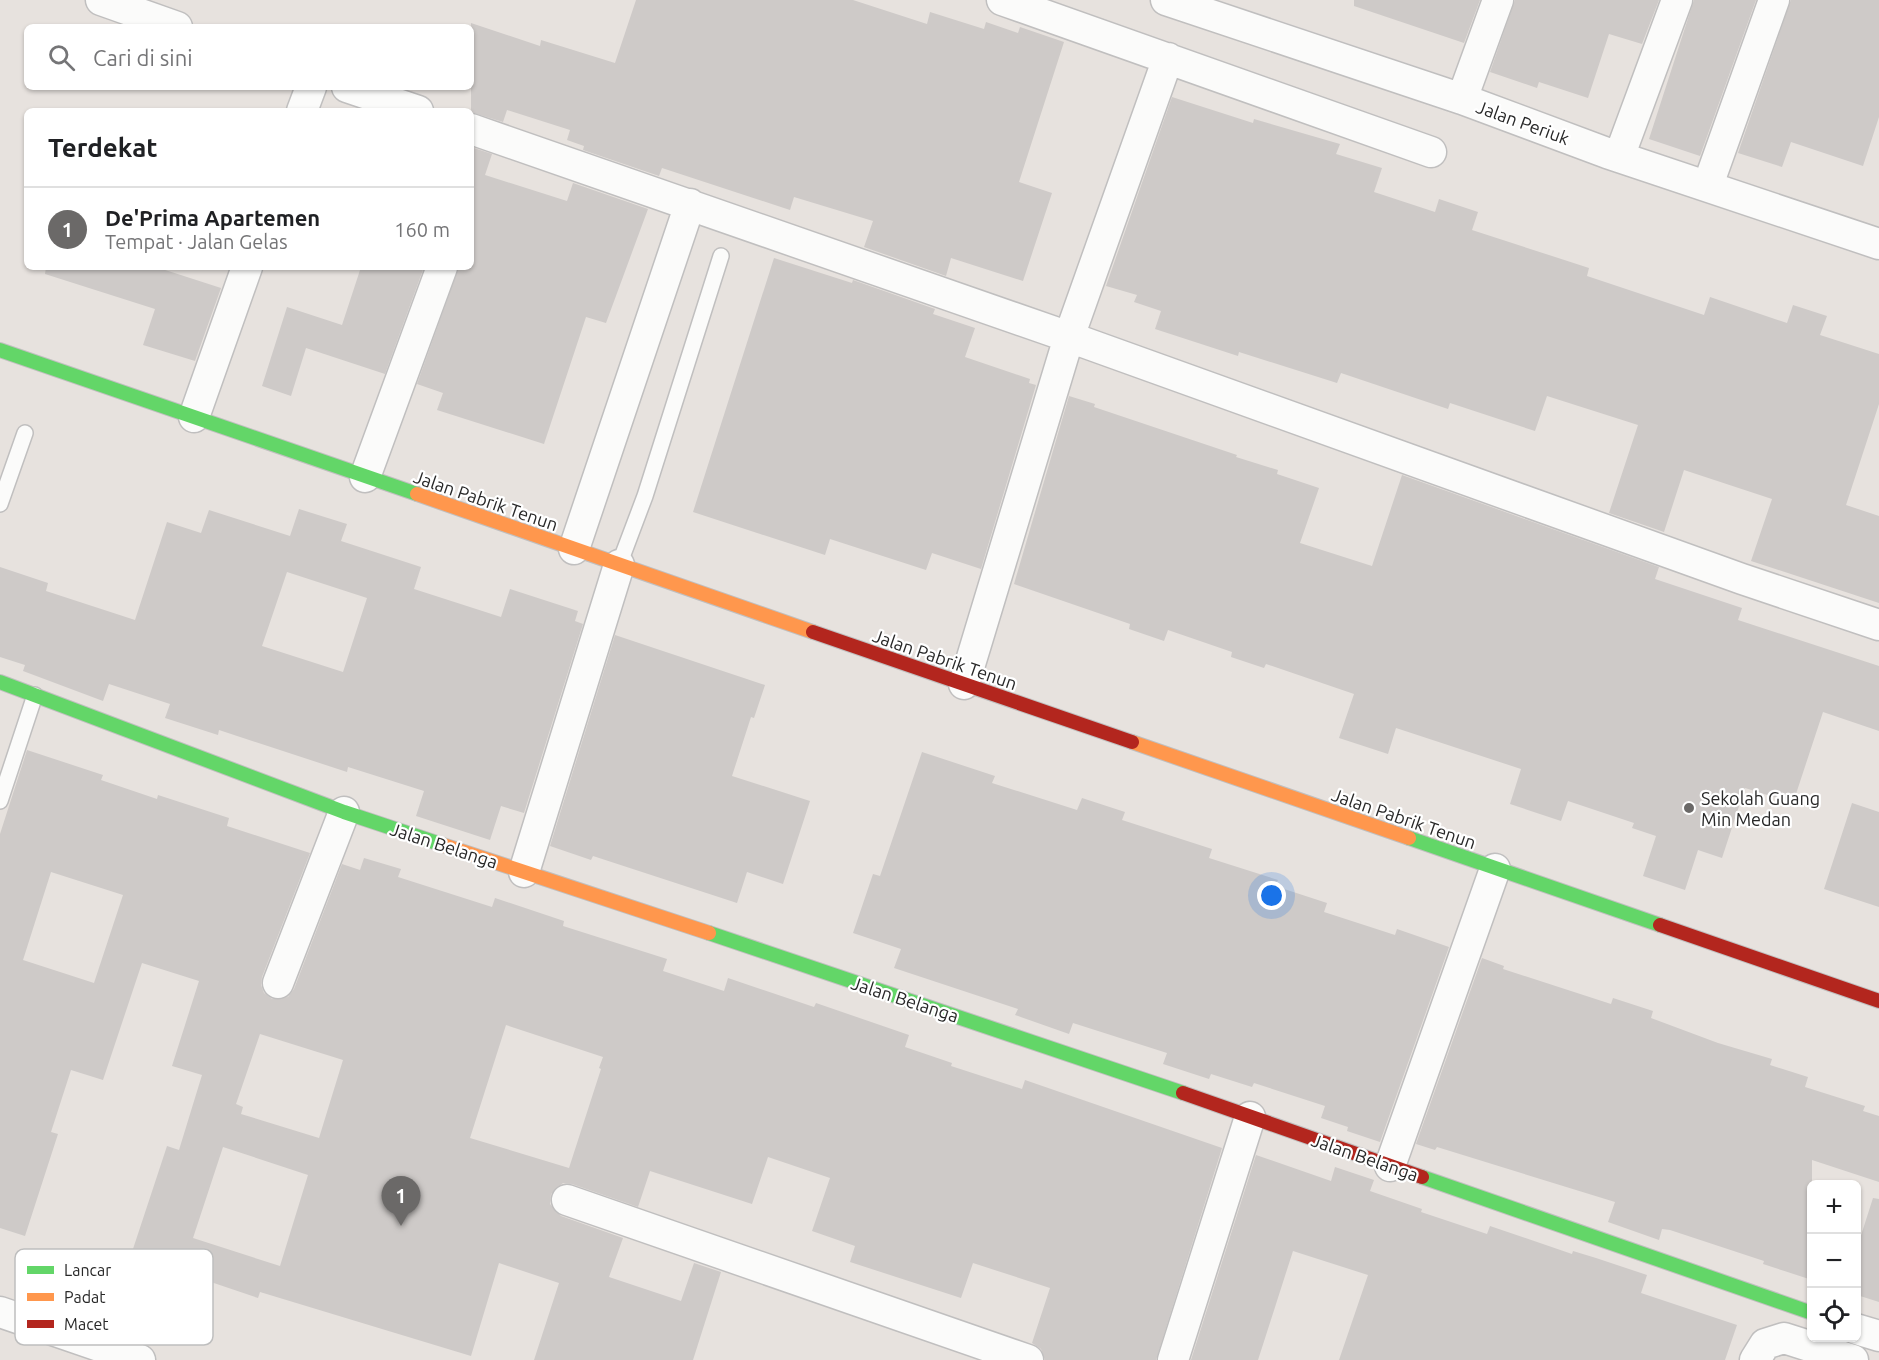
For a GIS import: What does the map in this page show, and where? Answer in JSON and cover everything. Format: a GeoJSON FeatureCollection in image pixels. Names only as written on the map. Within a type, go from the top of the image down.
{"type":"FeatureCollection","features":[{"type":"Feature","properties":{"kind":"street"},"geometry":{"type":"LineString","coordinates":[[101,0],[169,24]]}},
{"type":"Feature","properties":{"kind":"street"},"geometry":{"type":"LineString","coordinates":[[1002,0],[1431,152]]}},
{"type":"Feature","properties":{"kind":"street","name":"Jalan Periuk"},"geometry":{"type":"LineString","coordinates":[[1166,0],[1205,6],[1619,157],[1879,243]]}},
{"type":"Feature","properties":{"kind":"street"},"geometry":{"type":"LineString","coordinates":[[1462,99],[1498,0]]}},
{"type":"Feature","properties":{"kind":"street"},"geometry":{"type":"LineString","coordinates":[[1619,157],[1677,0]]}},
{"type":"Feature","properties":{"kind":"street"},"geometry":{"type":"LineString","coordinates":[[1708,185],[1774,0]]}},
{"type":"Feature","properties":{"kind":"street"},"geometry":{"type":"LineString","coordinates":[[964,684],[1069,337],[1168,58]]}},
{"type":"Feature","properties":{"kind":"street"},"geometry":{"type":"LineString","coordinates":[[303,108],[310,90]]}},
{"type":"Feature","properties":{"kind":"street"},"geometry":{"type":"LineString","coordinates":[[356,90],[409,108]]}},
{"type":"Feature","properties":{"kind":"street"},"geometry":{"type":"LineString","coordinates":[[474,130],[1069,337],[1742,579],[1879,625]]}},
{"type":"Feature","properties":{"kind":"street"},"geometry":{"type":"LineString","coordinates":[[574,549],[690,204]]}},
{"type":"Feature","properties":{"kind":"street"},"geometry":{"type":"LineString","coordinates":[[194,417],[246,270]]}},
{"type":"Feature","properties":{"kind":"street"},"geometry":{"type":"LineString","coordinates":[[365,477],[441,270]]}},
{"type":"Feature","properties":{"kind":"street","name":"Jalan Pabrik Tenun"},"geometry":{"type":"LineString","coordinates":[[0,350],[1879,1001]]}},
{"type":"Feature","properties":{"kind":"street"},"geometry":{"type":"LineString","coordinates":[[524,872],[619,565]]}},
{"type":"Feature","properties":{"kind":"street","name":"Jalan Belanga"},"geometry":{"type":"LineString","coordinates":[[0,682],[344,812],[1027,1039],[1807,1311]]}},
{"type":"Feature","properties":{"kind":"street"},"geometry":{"type":"LineString","coordinates":[[278,983],[344,812]]}},
{"type":"Feature","properties":{"kind":"street"},"geometry":{"type":"LineString","coordinates":[[1390,1166],[1495,869]]}},
{"type":"Feature","properties":{"kind":"street"},"geometry":{"type":"LineString","coordinates":[[1173,1360],[1250,1117]]}},
{"type":"Feature","properties":{"kind":"street"},"geometry":{"type":"LineString","coordinates":[[567,1200],[1028,1360]]}},
{"type":"Feature","properties":{"kind":"street"},"geometry":{"type":"LineString","coordinates":[[0,1312],[15,1317]]}},
{"type":"Feature","properties":{"kind":"street"},"geometry":{"type":"LineString","coordinates":[[1861,1330],[1879,1336]]}},
{"type":"Feature","properties":{"kind":"street"},"geometry":{"type":"LineString","coordinates":[[1755,1360],[1765,1344],[1784,1338],[1853,1360]]}},
{"type":"Feature","properties":{"kind":"street"},"geometry":{"type":"LineString","coordinates":[[96,1345],[140,1360]]}},
{"type":"Feature","properties":{"kind":"lane"},"geometry":{"type":"LineString","coordinates":[[619,565],[645,496],[721,256]]}},
{"type":"Feature","properties":{"kind":"lane"},"geometry":{"type":"LineString","coordinates":[[0,504],[25,433]]}},
{"type":"Feature","properties":{"kind":"lane"},"geometry":{"type":"LineString","coordinates":[[0,801],[35,695]]}},
{"type":"Feature","properties":{"kind":"building"},"geometry":{"type":"Polygon","coordinates":[[[636,0],[853,0],[927,24],[930,12],[984,29],[986,22],[1018,33],[1020,27],[1064,42],[1019,182],[1052,193],[1023,281],[951,258],[946,276],[864,247],[873,221],[794,197],[790,210],[662,168],[659,176],[583,150],[584,146],[567,140],[570,130],[507,110],[503,122],[474,113],[474,108],[471,108],[471,90],[474,90],[474,24],[540,46],[541,40],[615,63],[636,0]]]}},
{"type":"Feature","properties":{"kind":"building"},"geometry":{"type":"Polygon","coordinates":[[[1354,0],[1480,0],[1464,43],[1354,6],[1354,0]]]}},
{"type":"Feature","properties":{"kind":"building"},"geometry":{"type":"Polygon","coordinates":[[[1515,0],[1659,0],[1642,44],[1609,34],[1588,98],[1539,82],[1537,88],[1490,72],[1515,0]]]}},
{"type":"Feature","properties":{"kind":"building"},"geometry":{"type":"Polygon","coordinates":[[[1694,0],[1756,0],[1700,156],[1649,139],[1694,0]]]}},
{"type":"Feature","properties":{"kind":"building"},"geometry":{"type":"Polygon","coordinates":[[[1791,0],[1879,0],[1879,117],[1863,166],[1791,142],[1782,167],[1738,153],[1791,0]]]}},
{"type":"Feature","properties":{"kind":"building"},"geometry":{"type":"Polygon","coordinates":[[[1172,97],[1253,123],[1254,119],[1340,144],[1336,154],[1382,168],[1374,192],[1435,212],[1439,199],[1478,212],[1472,230],[1589,268],[1587,276],[1704,315],[1710,297],[1787,323],[1793,305],[1827,316],[1820,335],[1879,354],[1879,404],[1846,505],[1879,516],[1879,603],[1751,561],[1772,499],[1684,470],[1664,532],[1609,513],[1638,425],[1547,396],[1535,431],[1450,403],[1448,409],[1341,373],[1337,383],[1239,352],[1238,356],[1155,329],[1161,311],[1134,302],[1137,295],[1106,286],[1172,97]]]}},
{"type":"Feature","properties":{"kind":"building"},"geometry":{"type":"Polygon","coordinates":[[[474,148],[492,154],[485,175],[567,201],[573,183],[648,209],[606,323],[586,317],[544,444],[437,410],[443,393],[417,384],[458,270],[474,270],[474,148]]]}},
{"type":"Feature","properties":{"kind":"building"},"geometry":{"type":"Polygon","coordinates":[[[774,258],[852,283],[853,280],[935,309],[933,314],[975,328],[965,357],[1030,379],[1029,383],[1036,385],[981,569],[932,553],[926,570],[830,539],[825,555],[693,512],[774,258]]]}},
{"type":"Feature","properties":{"kind":"building"},"geometry":{"type":"Polygon","coordinates":[[[46,270],[165,270],[221,288],[195,361],[143,345],[155,309],[45,274],[46,270]]]}},
{"type":"Feature","properties":{"kind":"building"},"geometry":{"type":"Polygon","coordinates":[[[360,270],[423,270],[385,374],[306,348],[291,396],[262,386],[287,307],[342,325],[360,270]]]}},
{"type":"Feature","properties":{"kind":"building"},"geometry":{"type":"Polygon","coordinates":[[[1069,396],[1095,404],[1094,407],[1278,470],[1277,474],[1319,488],[1300,543],[1372,566],[1402,475],[1659,567],[1655,579],[1742,608],[1738,620],[1879,666],[1879,731],[1823,712],[1793,803],[1745,788],[1722,858],[1698,850],[1685,890],[1643,876],[1656,836],[1632,828],[1634,823],[1568,801],[1561,821],[1510,804],[1521,769],[1396,728],[1388,754],[1339,738],[1354,694],[1266,664],[1264,668],[1231,657],[1232,652],[1168,630],[1164,641],[1129,629],[1130,624],[1014,584],[1069,396]]]}},
{"type":"Feature","properties":{"kind":"building"},"geometry":{"type":"Polygon","coordinates":[[[299,509],[347,524],[341,541],[421,567],[414,589],[501,617],[510,589],[578,611],[575,621],[583,624],[524,813],[501,806],[490,840],[416,816],[424,791],[348,767],[347,772],[219,730],[218,735],[165,718],[170,704],[109,684],[103,701],[23,671],[25,665],[0,657],[0,567],[48,583],[46,591],[135,620],[167,522],[201,533],[209,510],[290,536],[299,509]],[[287,572],[262,646],[343,672],[367,598],[287,572]]]}},
{"type":"Feature","properties":{"kind":"building"},"geometry":{"type":"Polygon","coordinates":[[[615,635],[765,685],[754,718],[751,717],[732,776],[810,801],[783,884],[747,872],[737,903],[593,856],[591,860],[550,846],[615,635]]]}},
{"type":"Feature","properties":{"kind":"building"},"geometry":{"type":"Polygon","coordinates":[[[27,750],[103,775],[101,780],[157,799],[158,795],[229,818],[227,826],[310,853],[262,977],[261,985],[264,993],[272,999],[288,997],[294,989],[342,864],[360,870],[364,858],[401,869],[398,877],[492,907],[495,898],[564,921],[563,926],[667,959],[663,971],[724,991],[728,978],[814,1007],[816,1003],[909,1035],[905,1047],[952,1063],[951,1066],[1022,1089],[1025,1080],[1222,1148],[1156,1360],[1045,1360],[1041,1349],[1032,1343],[1050,1288],[973,1263],[961,1298],[850,1262],[855,1246],[812,1231],[830,1178],[768,1157],[752,1204],[650,1171],[638,1207],[572,1184],[563,1183],[551,1194],[550,1204],[561,1216],[623,1238],[609,1277],[681,1301],[694,1263],[721,1272],[693,1360],[534,1360],[559,1283],[499,1263],[471,1356],[260,1292],[258,1298],[213,1283],[213,1249],[133,1249],[167,1146],[179,1150],[202,1075],[172,1066],[199,981],[142,963],[103,1080],[71,1070],[51,1132],[58,1134],[25,1236],[0,1228],[0,834],[27,750]],[[51,872],[23,960],[94,983],[123,895],[51,872]],[[506,1025],[470,1138],[569,1168],[603,1057],[506,1025]],[[260,1034],[236,1104],[243,1107],[241,1114],[319,1138],[343,1060],[260,1034]],[[223,1147],[193,1238],[280,1266],[308,1175],[223,1147]]]}},
{"type":"Feature","properties":{"kind":"building"},"geometry":{"type":"Polygon","coordinates":[[[922,752],[995,776],[992,783],[1077,810],[1082,798],[1125,812],[1122,820],[1212,849],[1209,858],[1278,880],[1275,886],[1327,903],[1324,912],[1395,935],[1397,929],[1449,947],[1380,1142],[1347,1131],[1348,1127],[1321,1118],[1325,1106],[1254,1083],[1252,1087],[1211,1074],[1209,1079],[1163,1064],[1167,1053],[1073,1023],[1069,1034],[1015,1015],[1018,1009],[894,968],[901,949],[853,933],[873,874],[880,876],[922,752]]]}},
{"type":"Feature","properties":{"kind":"building"},"geometry":{"type":"Polygon","coordinates":[[[1852,803],[1879,812],[1879,907],[1824,889],[1852,803]]]}},
{"type":"Feature","properties":{"kind":"building"},"geometry":{"type":"Polygon","coordinates":[[[1482,958],[1504,966],[1503,969],[1611,1004],[1613,998],[1653,1011],[1651,1018],[1718,1043],[1772,1059],[1770,1065],[1808,1077],[1805,1087],[1865,1106],[1863,1111],[1879,1116],[1879,1182],[1812,1160],[1812,1180],[1807,1180],[1807,1278],[1763,1264],[1764,1261],[1670,1230],[1662,1229],[1659,1240],[1608,1222],[1615,1202],[1437,1147],[1435,1150],[1416,1144],[1482,958]]]}},
{"type":"Feature","properties":{"kind":"building"},"geometry":{"type":"Polygon","coordinates":[[[1256,1155],[1331,1181],[1335,1167],[1374,1180],[1370,1191],[1422,1209],[1421,1212],[1487,1234],[1490,1226],[1572,1254],[1573,1251],[1647,1275],[1641,1293],[1737,1325],[1725,1360],[1339,1360],[1368,1275],[1293,1251],[1258,1360],[1191,1360],[1256,1155]]]}},
{"type":"Feature","properties":{"kind":"building"},"geometry":{"type":"Polygon","coordinates":[[[1873,1198],[1879,1199],[1879,1302],[1861,1296],[1861,1236],[1873,1198]]]}},
{"type":"Feature","properties":{"kind":"traffic: fast"},"geometry":{"type":"LineString","coordinates":[[0,350],[417,494]]}},
{"type":"Feature","properties":{"kind":"traffic: fast"},"geometry":{"type":"LineString","coordinates":[[0,682],[344,812],[443,845]]}},
{"type":"Feature","properties":{"kind":"traffic: fast"},"geometry":{"type":"LineString","coordinates":[[1409,838],[1660,925]]}},
{"type":"Feature","properties":{"kind":"traffic: fast"},"geometry":{"type":"LineString","coordinates":[[709,933],[1183,1093]]}},
{"type":"Feature","properties":{"kind":"traffic: fast"},"geometry":{"type":"LineString","coordinates":[[1422,1177],[1807,1311]]}},
{"type":"Feature","properties":{"kind":"traffic: slow"},"geometry":{"type":"LineString","coordinates":[[417,494],[813,632]]}},
{"type":"Feature","properties":{"kind":"traffic: slow"},"geometry":{"type":"LineString","coordinates":[[1132,742],[1409,838]]}},
{"type":"Feature","properties":{"kind":"traffic: slow"},"geometry":{"type":"LineString","coordinates":[[443,845],[709,933]]}},
{"type":"Feature","properties":{"kind":"traffic: jam"},"geometry":{"type":"LineString","coordinates":[[813,632],[1132,742]]}},
{"type":"Feature","properties":{"kind":"traffic: jam"},"geometry":{"type":"LineString","coordinates":[[1660,925],[1879,1001]]}},
{"type":"Feature","properties":{"kind":"traffic: jam"},"geometry":{"type":"LineString","coordinates":[[1183,1093],[1422,1177]]}},
{"type":"Feature","properties":{"kind":"place","name":"Sekolah Guang Min Medan"},"geometry":{"type":"Point","coordinates":[1689,808]}},
{"type":"Feature","properties":{"kind":"place","name":"De'Prima Apartemen"},"geometry":{"type":"Point","coordinates":[401,1226]}}]}
